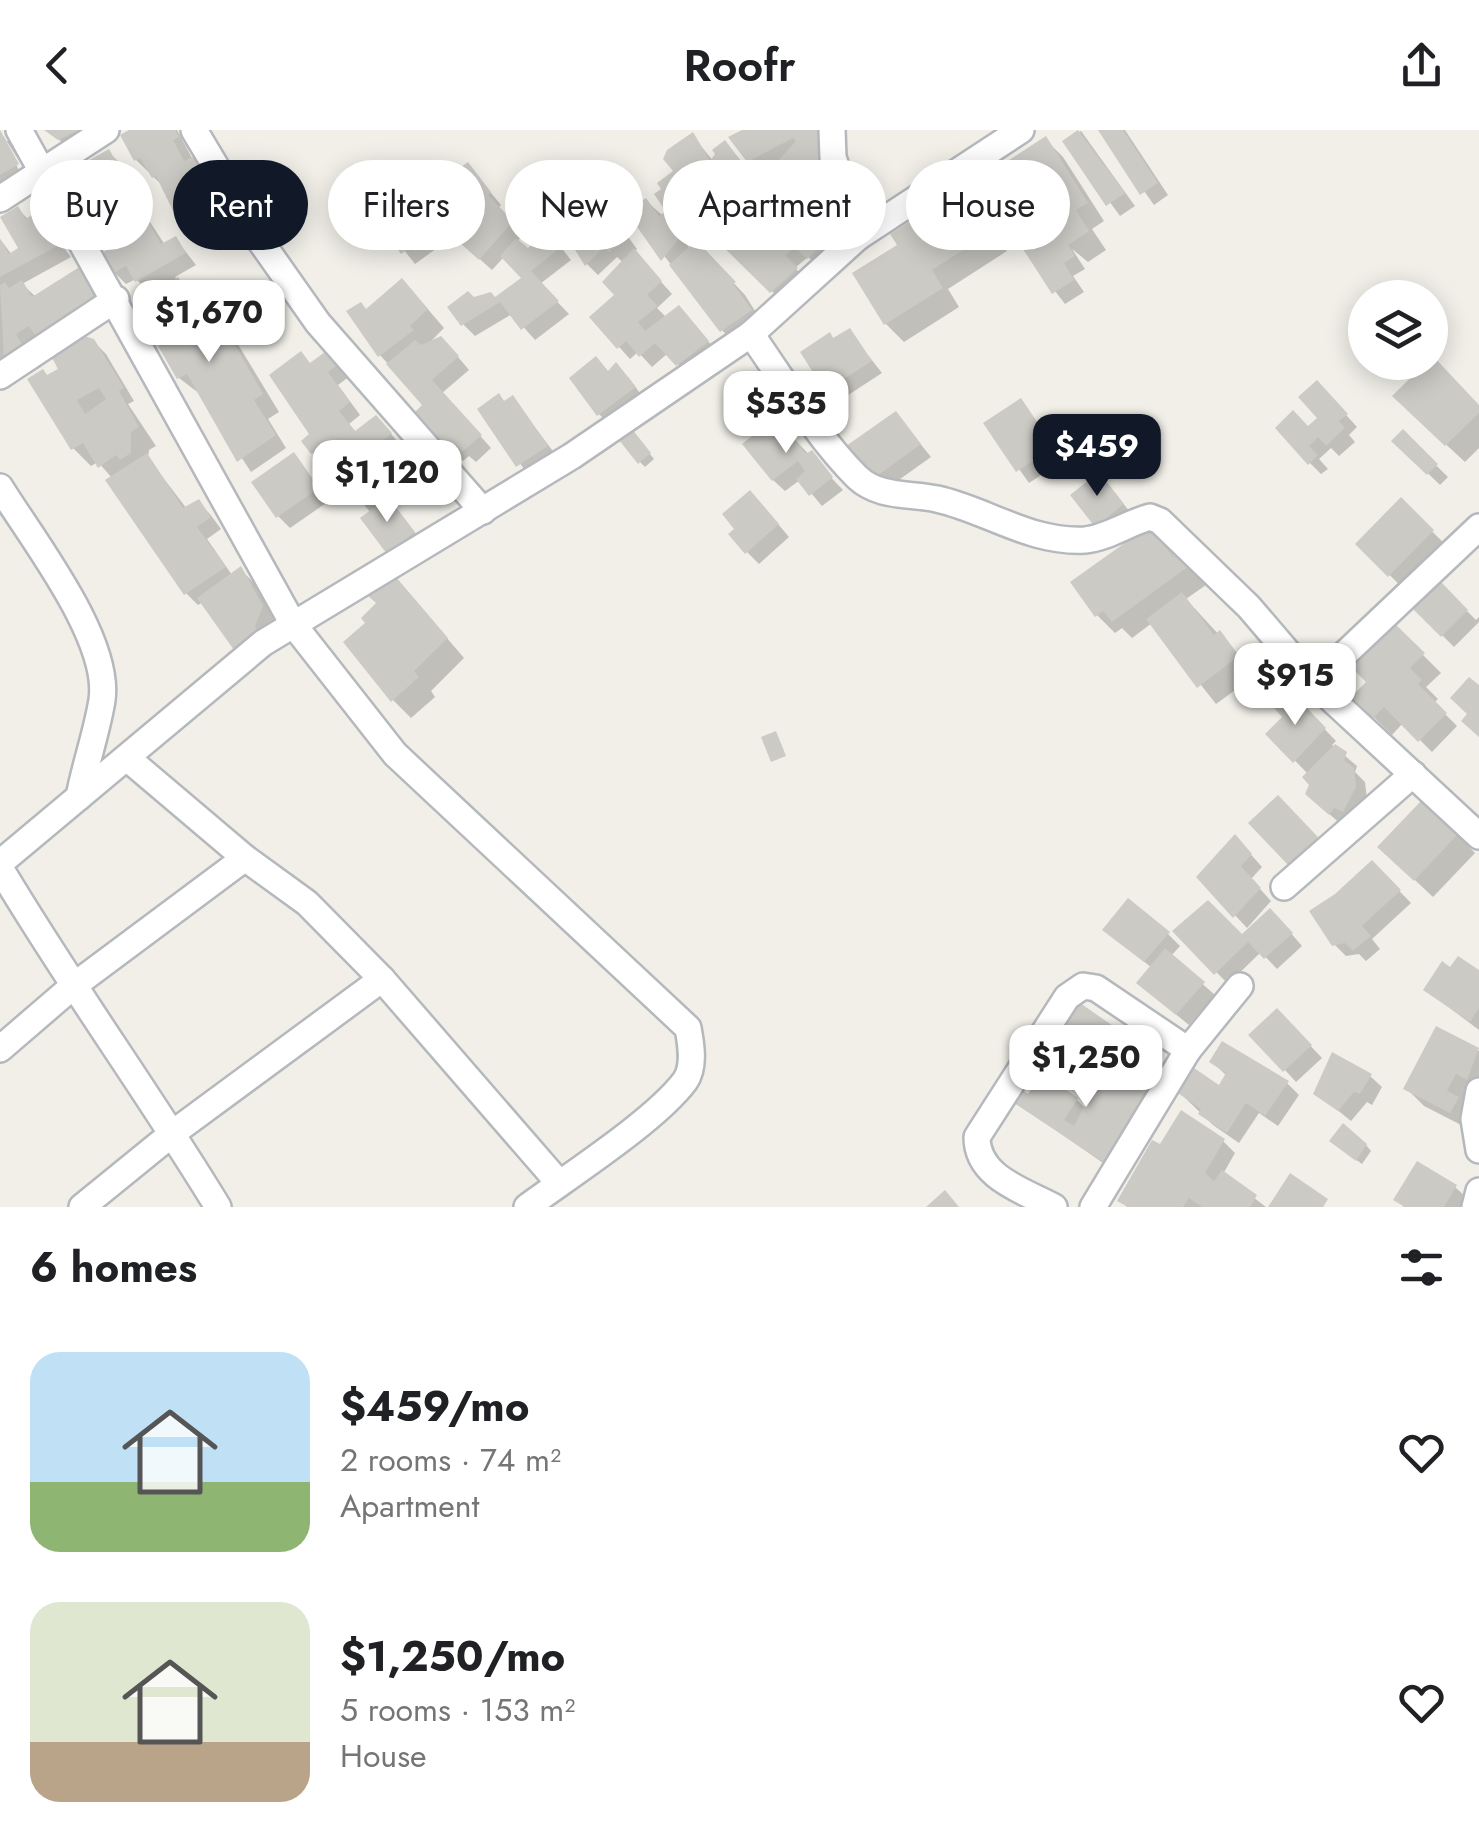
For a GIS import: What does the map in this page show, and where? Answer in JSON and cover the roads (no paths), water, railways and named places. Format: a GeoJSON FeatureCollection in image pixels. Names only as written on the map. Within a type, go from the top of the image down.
{"type":"FeatureCollection","features":[{"type":"Feature","properties":{"kind":"street"},"geometry":{"type":"LineString","coordinates":[[19,130],[35,160]]}},
{"type":"Feature","properties":{"kind":"street"},"geometry":{"type":"LineString","coordinates":[[62,160],[106,130]]}},
{"type":"Feature","properties":{"kind":"street"},"geometry":{"type":"LineString","coordinates":[[194,130],[261,242],[318,323],[483,511]]}},
{"type":"Feature","properties":{"kind":"street"},"geometry":{"type":"LineString","coordinates":[[832,130],[834,160]]}},
{"type":"Feature","properties":{"kind":"street"},"geometry":{"type":"LineString","coordinates":[[886,219],[1022,130]]}},
{"type":"Feature","properties":{"kind":"street"},"geometry":{"type":"LineString","coordinates":[[0,198],[30,181]]}},
{"type":"Feature","properties":{"kind":"street"},"geometry":{"type":"LineString","coordinates":[[87,250],[292,624],[395,754],[688,1028],[692,1051],[687,1079],[628,1132],[529,1206]]}},
{"type":"Feature","properties":{"kind":"street"},"geometry":{"type":"LineString","coordinates":[[218,1207],[173,1133],[72,987],[0,866],[263,643],[572,456],[751,334],[844,250]]}},
{"type":"Feature","properties":{"kind":"street"},"geometry":{"type":"LineString","coordinates":[[0,376],[116,299]]}},
{"type":"Feature","properties":{"kind":"street"},"geometry":{"type":"LineString","coordinates":[[751,334],[836,452],[868,485],[938,499],[1020,531],[1068,539],[1088,540],[1150,517],[1160,520],[1250,608],[1314,682],[1479,836]]}},
{"type":"Feature","properties":{"kind":"street"},"geometry":{"type":"LineString","coordinates":[[0,487],[86,629],[102,664],[102,698],[79,798]]}},
{"type":"Feature","properties":{"kind":"street"},"geometry":{"type":"LineString","coordinates":[[1314,682],[1479,527]]}},
{"type":"Feature","properties":{"kind":"street"},"geometry":{"type":"LineString","coordinates":[[126,758],[245,858],[308,903],[382,979],[559,1183]]}},
{"type":"Feature","properties":{"kind":"street"},"geometry":{"type":"LineString","coordinates":[[1284,888],[1413,774]]}},
{"type":"Feature","properties":{"kind":"street"},"geometry":{"type":"LineString","coordinates":[[0,1049],[72,987],[245,858]]}},
{"type":"Feature","properties":{"kind":"street"},"geometry":{"type":"LineString","coordinates":[[82,1207],[173,1133],[382,979]]}},
{"type":"Feature","properties":{"kind":"street"},"geometry":{"type":"LineString","coordinates":[[1054,1207],[986,1168],[977,1156],[977,1137],[1066,996],[1083,986],[1096,988],[1188,1050]]}},
{"type":"Feature","properties":{"kind":"street"},"geometry":{"type":"LineString","coordinates":[[1093,1207],[1188,1050],[1240,986]]}},
{"type":"Feature","properties":{"kind":"street"},"geometry":{"type":"LineString","coordinates":[[1479,1091],[1474,1119],[1479,1150]]}},
{"type":"Feature","properties":{"kind":"street"},"geometry":{"type":"LineString","coordinates":[[1475,1207],[1479,1191]]}}]}
